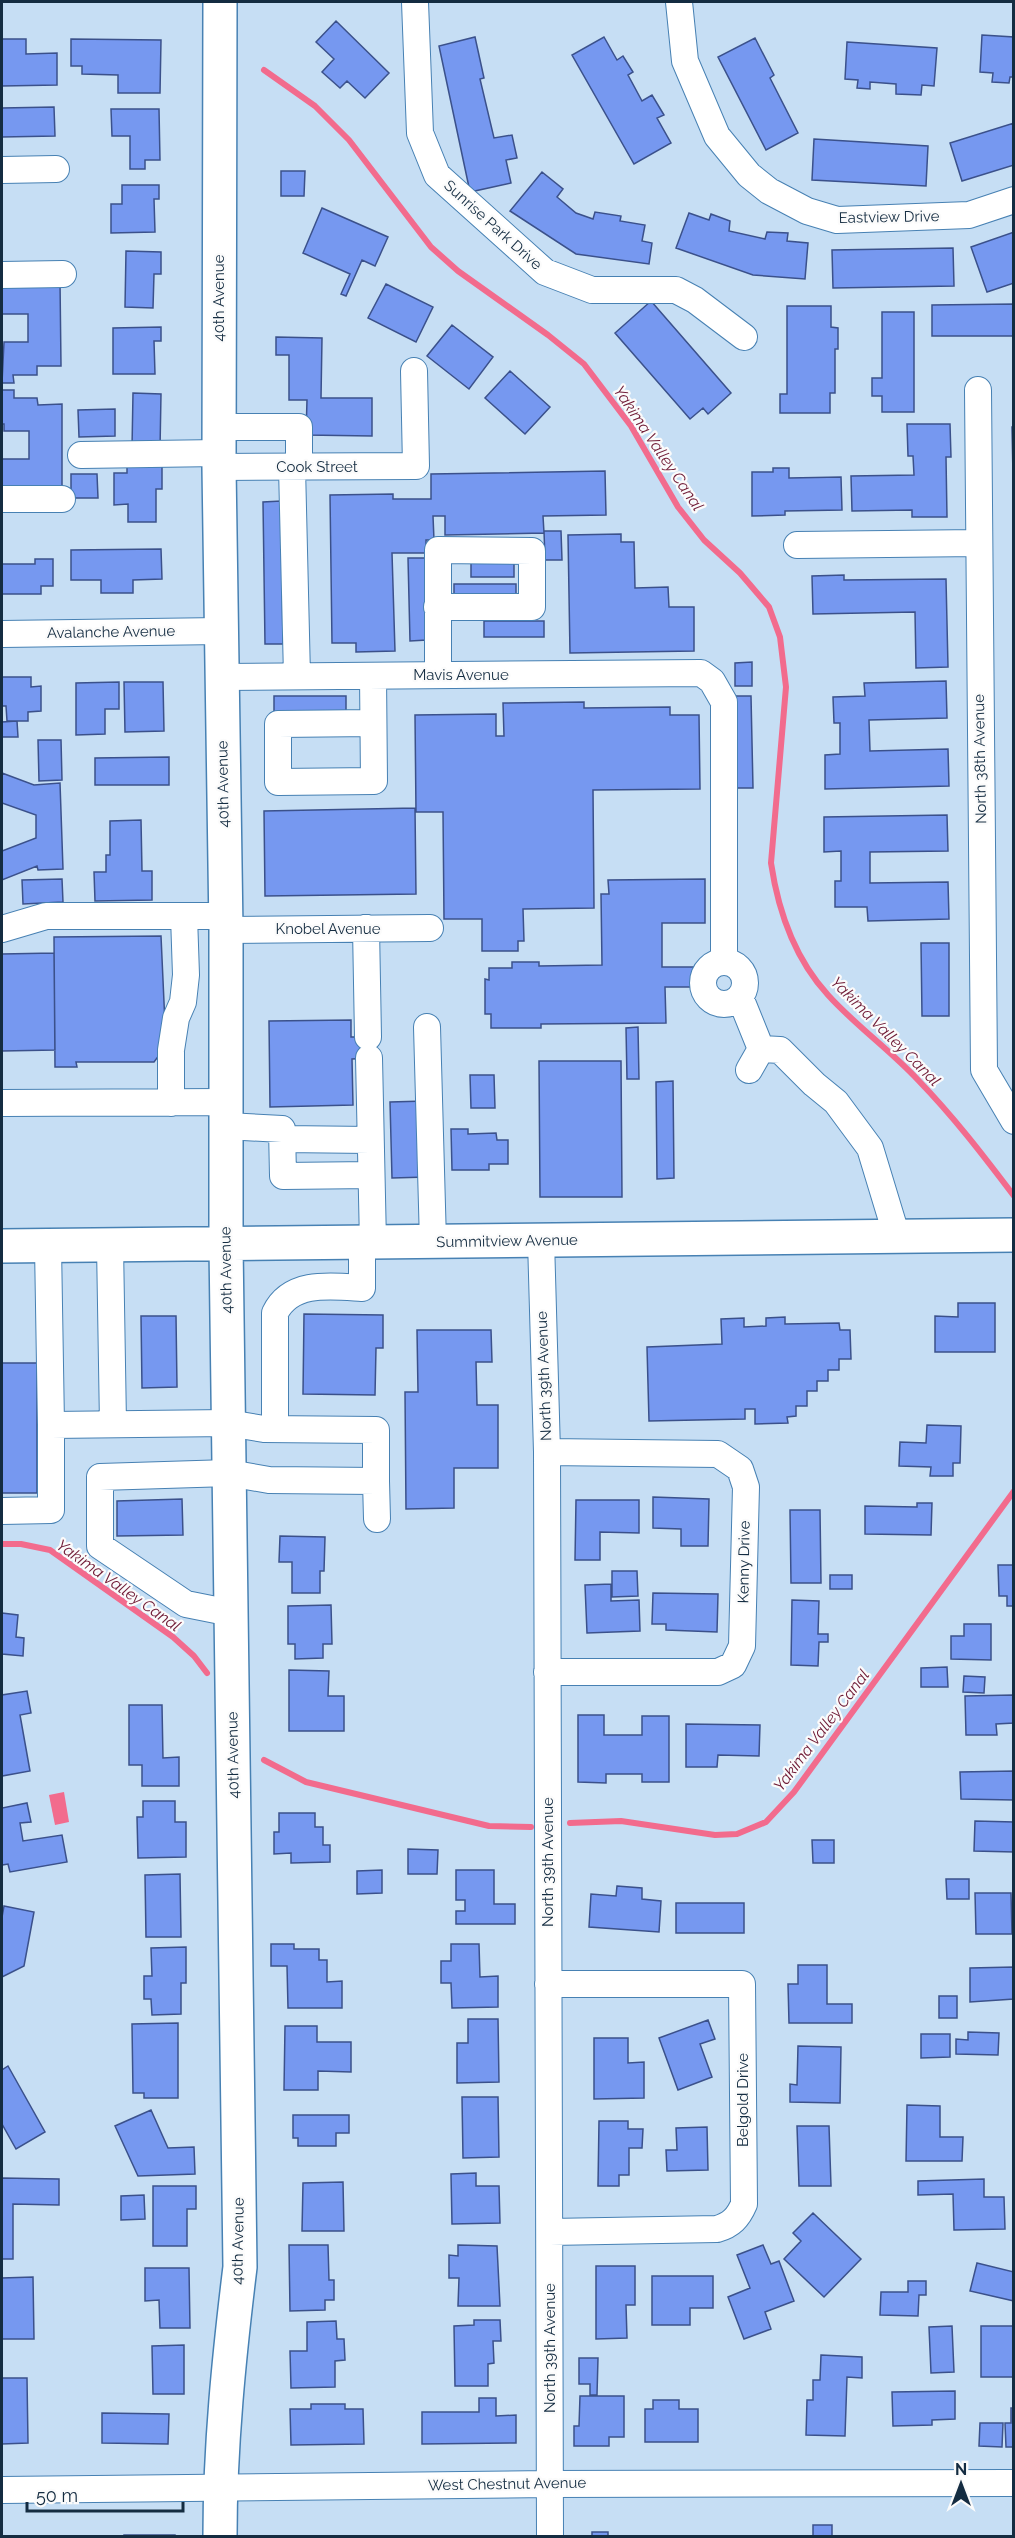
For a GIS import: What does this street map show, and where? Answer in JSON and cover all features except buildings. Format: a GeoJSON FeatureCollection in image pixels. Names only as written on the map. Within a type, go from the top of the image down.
{"type":"FeatureCollection","features":[{"type":"Feature","properties":{"kind":"main road","name":"40th Avenue"},"geometry":{"type":"LineString","coordinates":[[220,2],[219,449],[226,923],[226,1245],[240,2267],[225,2383],[220,2536]]}},
{"type":"Feature","properties":{"kind":"main road","name":"Summitview Avenue"},"geometry":{"type":"LineString","coordinates":[[2,1246],[1014,1235]]}},
{"type":"Feature","properties":{"kind":"street","name":"Sunrise Park Drive"},"geometry":{"type":"LineString","coordinates":[[415,2],[420,133],[437,175],[545,272],[592,290],[676,290],[696,300],[744,337]]}},
{"type":"Feature","properties":{"kind":"street","name":"Eastview Drive"},"geometry":{"type":"LineString","coordinates":[[679,2],[685,61],[717,136],[749,175],[769,191],[807,211],[837,220],[969,215],[1014,200]]}},
{"type":"Feature","properties":{"kind":"street"},"geometry":{"type":"LineString","coordinates":[[2,170],[56,169]]}},
{"type":"Feature","properties":{"kind":"street"},"geometry":{"type":"LineString","coordinates":[[2,275],[63,274]]}},
{"type":"Feature","properties":{"kind":"street","name":"Cook Street"},"geometry":{"type":"LineString","coordinates":[[219,449],[296,467],[416,466],[414,371]]}},
{"type":"Feature","properties":{"kind":"street","name":"North 38th Avenue"},"geometry":{"type":"LineString","coordinates":[[978,390],[984,1070],[1014,1121]]}},
{"type":"Feature","properties":{"kind":"street"},"geometry":{"type":"LineString","coordinates":[[81,455],[219,449],[299,427],[296,467],[297,676]]}},
{"type":"Feature","properties":{"kind":"street"},"geometry":{"type":"LineString","coordinates":[[2,499],[62,499]]}},
{"type":"Feature","properties":{"kind":"street"},"geometry":{"type":"LineString","coordinates":[[797,545],[978,543]]}},
{"type":"Feature","properties":{"kind":"street"},"geometry":{"type":"LineString","coordinates":[[437,608],[438,675]]}},
{"type":"Feature","properties":{"kind":"street","name":"Avalanche Avenue"},"geometry":{"type":"LineString","coordinates":[[2,634],[221,631]]}},
{"type":"Feature","properties":{"kind":"street","name":"Mavis Avenue"},"geometry":{"type":"LineString","coordinates":[[222,677],[701,673],[712,681],[724,702],[724,962]]}},
{"type":"Feature","properties":{"kind":"street"},"geometry":{"type":"LineString","coordinates":[[373,676],[373,723]]}},
{"type":"Feature","properties":{"kind":"street","name":"Knobel Avenue"},"geometry":{"type":"LineString","coordinates":[[2,929],[46,916],[184,916],[226,923],[430,928]]}},
{"type":"Feature","properties":{"kind":"street"},"geometry":{"type":"LineString","coordinates":[[171,1103],[171,1050],[176,1018],[183,1002],[186,975],[184,916]]}},
{"type":"Feature","properties":{"kind":"street"},"geometry":{"type":"LineString","coordinates":[[275,1429],[275,1313],[279,1304],[294,1292],[315,1288],[363,1288],[371,1175],[366,928]]}},
{"type":"Feature","properties":{"kind":"street"},"geometry":{"type":"LineString","coordinates":[[740,997],[728,1004],[714,1003],[704,993],[705,971],[717,963],[724,962],[731,963],[742,971],[745,985],[740,997],[755,1060],[780,1050],[836,1102],[870,1148],[897,1237]]}},
{"type":"Feature","properties":{"kind":"street"},"geometry":{"type":"LineString","coordinates":[[427,1026],[433,1242]]}},
{"type":"Feature","properties":{"kind":"street"},"geometry":{"type":"LineString","coordinates":[[2,1103],[171,1103],[226,1114],[282,1129],[283,1176],[371,1175]]}},
{"type":"Feature","properties":{"kind":"street"},"geometry":{"type":"LineString","coordinates":[[282,1139],[370,1140]]}},
{"type":"Feature","properties":{"kind":"street","name":"North 39th Avenue"},"geometry":{"type":"LineString","coordinates":[[541,1240],[547,1452],[550,2536]]}},
{"type":"Feature","properties":{"kind":"street"},"geometry":{"type":"LineString","coordinates":[[110,1245],[113,1424]]}},
{"type":"Feature","properties":{"kind":"street"},"geometry":{"type":"LineString","coordinates":[[2,1511],[51,1510],[48,1246]]}},
{"type":"Feature","properties":{"kind":"street"},"geometry":{"type":"LineString","coordinates":[[51,1425],[228,1423],[275,1429],[376,1430],[377,1519]]}},
{"type":"Feature","properties":{"kind":"street","name":"Kenny Drive"},"geometry":{"type":"LineString","coordinates":[[547,1452],[718,1454],[740,1469],[746,1487],[742,1646],[734,1665],[718,1672],[548,1672]]}},
{"type":"Feature","properties":{"kind":"street"},"geometry":{"type":"LineString","coordinates":[[231,1613],[186,1604],[100,1546],[100,1477],[229,1473],[269,1480],[376,1481]]}},
{"type":"Feature","properties":{"kind":"street","name":"Belgold Drive"},"geometry":{"type":"LineString","coordinates":[[548,1984],[742,1984],[744,2204],[734,2221],[717,2229],[550,2232]]}},
{"type":"Feature","properties":{"kind":"street","name":"West Chestnut Avenue"},"geometry":{"type":"LineString","coordinates":[[2,2490],[549,2484],[1014,2483]]}},
{"type":"Feature","properties":{"kind":"shaded area"},"geometry":{"type":"Polygon","coordinates":[[[64,1792],[69,1822],[55,1825],[49,1795],[64,1792]]]}},
{"type":"Feature","properties":{"kind":"waterway","name":"Yakima Valley Canal"},"geometry":{"type":"LineString","coordinates":[[264,70],[315,106],[349,140],[431,247],[458,271],[548,335],[584,364],[631,426],[678,507],[704,540],[740,573],[769,607],[780,637],[786,687],[771,863],[783,916],[797,950],[816,981],[828,995],[931,1094],[968,1136],[1014,1196]]}},
{"type":"Feature","properties":{"kind":"waterway","name":"Yakima Valley Canal"},"geometry":{"type":"LineString","coordinates":[[570,1823],[621,1821],[715,1835],[737,1834],[766,1822],[794,1792],[1014,1491]]}},
{"type":"Feature","properties":{"kind":"waterway","name":"Yakima Valley Canal"},"geometry":{"type":"LineString","coordinates":[[2,1544],[21,1544],[50,1550],[173,1637],[194,1656],[207,1673]]}},
{"type":"Feature","properties":{"kind":"waterway","name":"Yakima Valley Canal"},"geometry":{"type":"LineString","coordinates":[[264,1760],[306,1782],[489,1826],[531,1827]]}}]}
